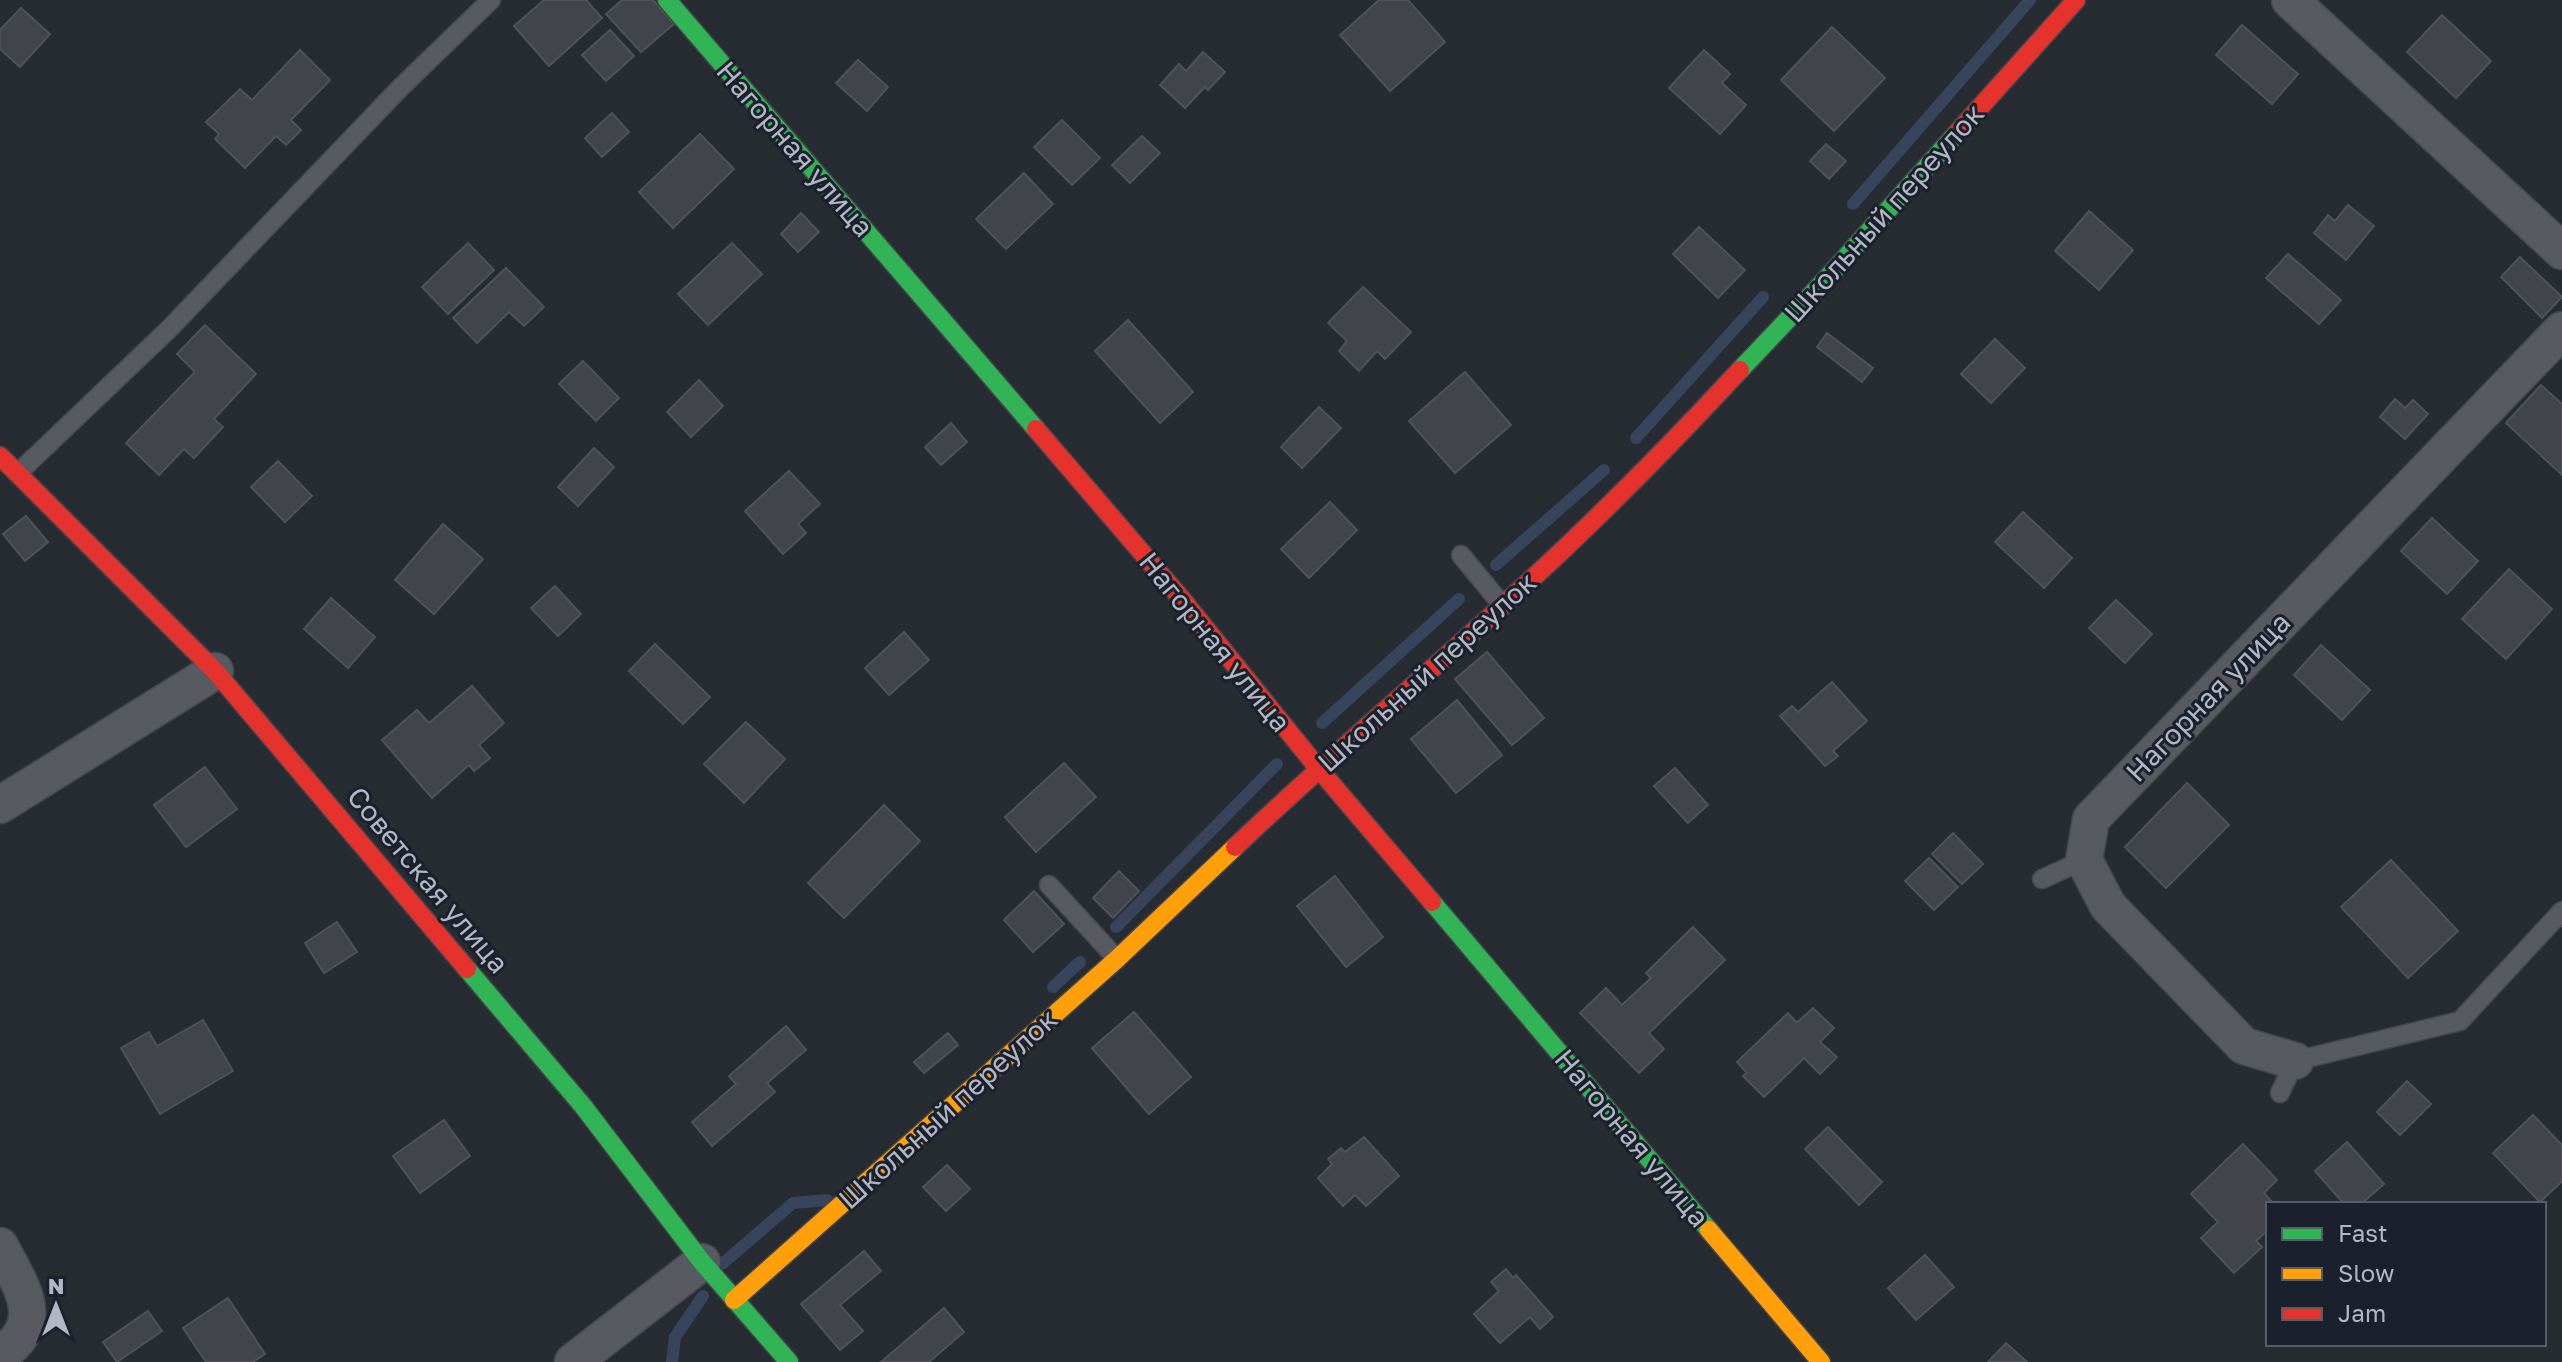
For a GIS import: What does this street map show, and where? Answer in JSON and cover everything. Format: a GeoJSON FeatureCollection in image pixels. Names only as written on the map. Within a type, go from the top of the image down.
{"type":"FeatureCollection","features":[{"type":"Feature","properties":{"kind":"street","name":"Нагорная улица"},"geometry":{"type":"LineString","coordinates":[[667,0],[1180,597],[1318,768],[1821,1362]]}},
{"type":"Feature","properties":{"kind":"street","name":"Школьный переулок"},"geometry":{"type":"LineString","coordinates":[[734,1300],[1117,959],[1318,768],[1503,606],[1653,464],[1828,277],[2076,0]]}},
{"type":"Feature","properties":{"kind":"street"},"geometry":{"type":"LineString","coordinates":[[2290,0],[2562,251]]}},
{"type":"Feature","properties":{"kind":"street","name":"Нагорная улица"},"geometry":{"type":"LineString","coordinates":[[2084,860],[2091,819],[2562,330]]}},
{"type":"Feature","properties":{"kind":"street","name":"Советская улица"},"geometry":{"type":"LineString","coordinates":[[0,456],[215,671],[583,1106],[702,1262],[789,1362]]}},
{"type":"Feature","properties":{"kind":"street"},"geometry":{"type":"LineString","coordinates":[[0,805],[215,671]]}},
{"type":"Feature","properties":{"kind":"street"},"geometry":{"type":"LineString","coordinates":[[2084,860],[2108,906],[2244,1046],[2287,1077]]}},
{"type":"Feature","properties":{"kind":"street"},"geometry":{"type":"LineString","coordinates":[[0,1246],[24,1294],[29,1319],[15,1345],[0,1355]]}},
{"type":"Feature","properties":{"kind":"street"},"geometry":{"type":"LineString","coordinates":[[573,1362],[702,1262]]}},
{"type":"Feature","properties":{"kind":"lane"},"geometry":{"type":"LineString","coordinates":[[18,473],[168,330],[401,87],[491,0]]}},
{"type":"Feature","properties":{"kind":"lane"},"geometry":{"type":"LineString","coordinates":[[1461,555],[1503,606]]}},
{"type":"Feature","properties":{"kind":"lane"},"geometry":{"type":"LineString","coordinates":[[2042,879],[2084,860]]}},
{"type":"Feature","properties":{"kind":"lane"},"geometry":{"type":"LineString","coordinates":[[1049,885],[1117,959]]}},
{"type":"Feature","properties":{"kind":"lane"},"geometry":{"type":"LineString","coordinates":[[2287,1077],[2460,1021],[2562,911]]}},
{"type":"Feature","properties":{"kind":"lane"},"geometry":{"type":"LineString","coordinates":[[583,1106],[600,1092]]}},
{"type":"Feature","properties":{"kind":"building"},"geometry":{"type":"Polygon","coordinates":[[[544,0],[586,0],[602,18],[549,66],[514,26],[544,0]]]}},
{"type":"Feature","properties":{"kind":"building"},"geometry":{"type":"Polygon","coordinates":[[[622,0],[653,0],[674,24],[641,52],[606,14],[622,0]]]}},
{"type":"Feature","properties":{"kind":"building"},"geometry":{"type":"Polygon","coordinates":[[[1379,0],[1408,0],[1445,42],[1390,91],[1340,35],[1379,0]]]}},
{"type":"Feature","properties":{"kind":"building"},"geometry":{"type":"Polygon","coordinates":[[[21,8],[50,34],[20,67],[0,49],[0,30],[21,8]]]}},
{"type":"Feature","properties":{"kind":"building"},"geometry":{"type":"Polygon","coordinates":[[[2442,15],[2491,61],[2456,98],[2407,52],[2442,15]]]}},
{"type":"Feature","properties":{"kind":"building"},"geometry":{"type":"Polygon","coordinates":[[[2242,25],[2298,74],[2272,104],[2216,55],[2242,25]]]}},
{"type":"Feature","properties":{"kind":"building"},"geometry":{"type":"Polygon","coordinates":[[[1832,27],[1885,78],[1834,131],[1781,80],[1832,27]]]}},
{"type":"Feature","properties":{"kind":"building"},"geometry":{"type":"Polygon","coordinates":[[[610,30],[634,56],[606,81],[582,55],[610,30]]]}},
{"type":"Feature","properties":{"kind":"building"},"geometry":{"type":"Polygon","coordinates":[[[300,50],[330,80],[291,120],[301,130],[286,145],[276,136],[245,168],[215,139],[219,134],[206,122],[240,89],[252,100],[300,50]]]}},
{"type":"Feature","properties":{"kind":"building"},"geometry":{"type":"Polygon","coordinates":[[[1704,50],[1730,74],[1722,83],[1746,105],[1720,134],[1669,88],[1704,50]]]}},
{"type":"Feature","properties":{"kind":"building"},"geometry":{"type":"Polygon","coordinates":[[[1203,52],[1225,72],[1185,108],[1160,85],[1179,64],[1186,71],[1203,52]]]}},
{"type":"Feature","properties":{"kind":"building"},"geometry":{"type":"Polygon","coordinates":[[[858,60],[888,87],[867,111],[836,83],[858,60]]]}},
{"type":"Feature","properties":{"kind":"building"},"geometry":{"type":"Polygon","coordinates":[[[612,113],[629,132],[602,157],[585,138],[612,113]]]}},
{"type":"Feature","properties":{"kind":"building"},"geometry":{"type":"Polygon","coordinates":[[[1062,120],[1100,158],[1072,185],[1034,147],[1062,120]]]}},
{"type":"Feature","properties":{"kind":"building"},"geometry":{"type":"Polygon","coordinates":[[[700,134],[734,169],[673,228],[639,192],[700,134]]]}},
{"type":"Feature","properties":{"kind":"building"},"geometry":{"type":"Polygon","coordinates":[[[1142,136],[1160,153],[1130,183],[1112,165],[1142,136]]]}},
{"type":"Feature","properties":{"kind":"building"},"geometry":{"type":"Polygon","coordinates":[[[1826,144],[1846,161],[1829,179],[1810,161],[1826,144]]]}},
{"type":"Feature","properties":{"kind":"building"},"geometry":{"type":"Polygon","coordinates":[[[1024,173],[1053,204],[1006,249],[976,219],[1024,173]]]}},
{"type":"Feature","properties":{"kind":"building"},"geometry":{"type":"Polygon","coordinates":[[[2348,205],[2374,226],[2346,260],[2314,233],[2328,215],[2335,221],[2348,205]]]}},
{"type":"Feature","properties":{"kind":"building"},"geometry":{"type":"Polygon","coordinates":[[[2089,211],[2133,250],[2099,290],[2055,251],[2089,211]]]}},
{"type":"Feature","properties":{"kind":"building"},"geometry":{"type":"Polygon","coordinates":[[[801,213],[819,232],[798,252],[781,234],[801,213]]]}},
{"type":"Feature","properties":{"kind":"building"},"geometry":{"type":"Polygon","coordinates":[[[1699,227],[1745,270],[1718,298],[1673,254],[1699,227]]]}},
{"type":"Feature","properties":{"kind":"building"},"geometry":{"type":"Polygon","coordinates":[[[468,243],[494,270],[448,314],[422,287],[468,243]]]}},
{"type":"Feature","properties":{"kind":"building"},"geometry":{"type":"Polygon","coordinates":[[[732,243],[762,274],[708,325],[678,294],[732,243]]]}},
{"type":"Feature","properties":{"kind":"building"},"geometry":{"type":"Polygon","coordinates":[[[2288,254],[2341,300],[2319,324],[2266,278],[2288,254]]]}},
{"type":"Feature","properties":{"kind":"building"},"geometry":{"type":"Polygon","coordinates":[[[2520,257],[2562,297],[2542,318],[2501,277],[2520,257]]]}},
{"type":"Feature","properties":{"kind":"building"},"geometry":{"type":"Polygon","coordinates":[[[506,268],[544,307],[524,326],[509,312],[477,343],[453,318],[506,268]]]}},
{"type":"Feature","properties":{"kind":"building"},"geometry":{"type":"Polygon","coordinates":[[[1363,287],[1411,332],[1385,359],[1377,351],[1359,371],[1339,351],[1347,341],[1328,323],[1363,287]]]}},
{"type":"Feature","properties":{"kind":"building"},"geometry":{"type":"Polygon","coordinates":[[[1128,320],[1193,392],[1160,423],[1095,351],[1128,320]]]}},
{"type":"Feature","properties":{"kind":"building"},"geometry":{"type":"Polygon","coordinates":[[[205,325],[256,374],[214,419],[223,427],[194,458],[184,449],[159,475],[126,443],[195,372],[177,354],[205,325]]]}},
{"type":"Feature","properties":{"kind":"building"},"geometry":{"type":"Polygon","coordinates":[[[1827,333],[1873,368],[1862,382],[1817,347],[1827,333]]]}},
{"type":"Feature","properties":{"kind":"building"},"geometry":{"type":"Polygon","coordinates":[[[1995,339],[2025,368],[1991,403],[1961,374],[1995,339]]]}},
{"type":"Feature","properties":{"kind":"building"},"geometry":{"type":"Polygon","coordinates":[[[583,361],[619,398],[596,421],[559,384],[583,361]]]}},
{"type":"Feature","properties":{"kind":"building"},"geometry":{"type":"Polygon","coordinates":[[[1465,372],[1511,425],[1455,473],[1409,421],[1465,372]]]}},
{"type":"Feature","properties":{"kind":"building"},"geometry":{"type":"Polygon","coordinates":[[[699,380],[723,406],[691,437],[667,412],[699,380]]]}},
{"type":"Feature","properties":{"kind":"building"},"geometry":{"type":"Polygon","coordinates":[[[2541,385],[2562,404],[2562,475],[2506,423],[2541,385]]]}},
{"type":"Feature","properties":{"kind":"building"},"geometry":{"type":"Polygon","coordinates":[[[2395,399],[2405,408],[2413,400],[2428,414],[2405,439],[2380,417],[2395,399]]]}},
{"type":"Feature","properties":{"kind":"building"},"geometry":{"type":"Polygon","coordinates":[[[1319,407],[1341,428],[1302,468],[1281,447],[1319,407]]]}},
{"type":"Feature","properties":{"kind":"building"},"geometry":{"type":"Polygon","coordinates":[[[951,423],[967,442],[941,465],[925,447],[951,423]]]}},
{"type":"Feature","properties":{"kind":"building"},"geometry":{"type":"Polygon","coordinates":[[[594,448],[614,467],[578,506],[558,487],[594,448]]]}},
{"type":"Feature","properties":{"kind":"building"},"geometry":{"type":"Polygon","coordinates":[[[278,461],[312,496],[285,522],[251,487],[278,461]]]}},
{"type":"Feature","properties":{"kind":"building"},"geometry":{"type":"Polygon","coordinates":[[[789,471],[820,504],[798,524],[806,533],[783,554],[745,511],[789,471]]]}},
{"type":"Feature","properties":{"kind":"building"},"geometry":{"type":"Polygon","coordinates":[[[1330,502],[1357,530],[1309,578],[1281,549],[1330,502]]]}},
{"type":"Feature","properties":{"kind":"building"},"geometry":{"type":"Polygon","coordinates":[[[2023,512],[2072,558],[2044,588],[1995,542],[2023,512]]]}},
{"type":"Feature","properties":{"kind":"building"},"geometry":{"type":"Polygon","coordinates":[[[26,516],[48,542],[25,561],[3,534],[26,516]]]}},
{"type":"Feature","properties":{"kind":"building"},"geometry":{"type":"Polygon","coordinates":[[[2432,518],[2478,561],[2447,594],[2401,551],[2432,518]]]}},
{"type":"Feature","properties":{"kind":"building"},"geometry":{"type":"Polygon","coordinates":[[[443,524],[483,559],[434,614],[395,580],[443,524]]]}},
{"type":"Feature","properties":{"kind":"building"},"geometry":{"type":"Polygon","coordinates":[[[2509,569],[2552,609],[2506,659],[2462,619],[2509,569]]]}},
{"type":"Feature","properties":{"kind":"building"},"geometry":{"type":"Polygon","coordinates":[[[555,586],[581,614],[558,636],[531,608],[555,586]]]}},
{"type":"Feature","properties":{"kind":"building"},"geometry":{"type":"Polygon","coordinates":[[[331,598],[375,637],[348,668],[304,629],[331,598]]]}},
{"type":"Feature","properties":{"kind":"building"},"geometry":{"type":"Polygon","coordinates":[[[2116,600],[2152,634],[2125,663],[2089,628],[2116,600]]]}},
{"type":"Feature","properties":{"kind":"building"},"geometry":{"type":"Polygon","coordinates":[[[904,632],[929,660],[889,695],[865,668],[904,632]]]}},
{"type":"Feature","properties":{"kind":"building"},"geometry":{"type":"Polygon","coordinates":[[[655,644],[710,697],[683,724],[629,671],[655,644]]]}},
{"type":"Feature","properties":{"kind":"building"},"geometry":{"type":"Polygon","coordinates":[[[2321,645],[2370,690],[2342,720],[2294,675],[2321,645]]]}},
{"type":"Feature","properties":{"kind":"building"},"geometry":{"type":"Polygon","coordinates":[[[1487,652],[1544,718],[1512,745],[1455,679],[1487,652]]]}},
{"type":"Feature","properties":{"kind":"building"},"geometry":{"type":"Polygon","coordinates":[[[1832,682],[1867,721],[1833,751],[1838,756],[1825,766],[1780,716],[1792,706],[1798,712],[1832,682]]]}},
{"type":"Feature","properties":{"kind":"building"},"geometry":{"type":"Polygon","coordinates":[[[472,686],[504,723],[479,745],[490,758],[474,771],[469,765],[432,798],[382,740],[417,710],[429,723],[472,686]]]}},
{"type":"Feature","properties":{"kind":"building"},"geometry":{"type":"Polygon","coordinates":[[[1457,700],[1502,755],[1456,793],[1411,739],[1457,700]]]}},
{"type":"Feature","properties":{"kind":"building"},"geometry":{"type":"Polygon","coordinates":[[[746,722],[785,759],[744,803],[704,764],[746,722]]]}},
{"type":"Feature","properties":{"kind":"building"},"geometry":{"type":"Polygon","coordinates":[[[1064,763],[1096,797],[1036,852],[1005,817],[1064,763]]]}},
{"type":"Feature","properties":{"kind":"building"},"geometry":{"type":"Polygon","coordinates":[[[205,767],[237,809],[186,847],[154,805],[205,767]]]}},
{"type":"Feature","properties":{"kind":"building"},"geometry":{"type":"Polygon","coordinates":[[[1675,768],[1708,805],[1688,823],[1654,786],[1675,768]]]}},
{"type":"Feature","properties":{"kind":"building"},"geometry":{"type":"Polygon","coordinates":[[[2187,783],[2229,825],[2166,888],[2125,847],[2187,783]]]}},
{"type":"Feature","properties":{"kind":"building"},"geometry":{"type":"Polygon","coordinates":[[[884,805],[920,841],[844,918],[808,883],[884,805]]]}},
{"type":"Feature","properties":{"kind":"building"},"geometry":{"type":"Polygon","coordinates":[[[1953,833],[1983,864],[1962,884],[1932,854],[1953,833]]]}},
{"type":"Feature","properties":{"kind":"building"},"geometry":{"type":"Polygon","coordinates":[[[1929,858],[1958,887],[1934,910],[1905,881],[1929,858]]]}},
{"type":"Feature","properties":{"kind":"building"},"geometry":{"type":"Polygon","coordinates":[[[2391,860],[2458,931],[2408,978],[2341,907],[2391,860]]]}},
{"type":"Feature","properties":{"kind":"building"},"geometry":{"type":"Polygon","coordinates":[[[1119,871],[1139,891],[1113,918],[1093,898],[1119,871]]]}},
{"type":"Feature","properties":{"kind":"building"},"geometry":{"type":"Polygon","coordinates":[[[1335,876],[1383,937],[1346,967],[1297,906],[1335,876]]]}},
{"type":"Feature","properties":{"kind":"building"},"geometry":{"type":"Polygon","coordinates":[[[1034,891],[1064,924],[1033,952],[1004,920],[1034,891]]]}},
{"type":"Feature","properties":{"kind":"building"},"geometry":{"type":"Polygon","coordinates":[[[337,922],[357,952],[324,973],[305,943],[337,922]]]}},
{"type":"Feature","properties":{"kind":"building"},"geometry":{"type":"Polygon","coordinates":[[[1693,927],[1725,960],[1649,1033],[1664,1049],[1639,1073],[1580,1013],[1606,988],[1622,1005],[1651,978],[1646,973],[1693,927]]]}},
{"type":"Feature","properties":{"kind":"building"},"geometry":{"type":"Polygon","coordinates":[[[1813,1008],[1834,1028],[1820,1042],[1837,1057],[1820,1074],[1804,1058],[1764,1097],[1743,1076],[1747,1073],[1737,1062],[1788,1013],[1796,1022],[1813,1008]]]}},
{"type":"Feature","properties":{"kind":"building"},"geometry":{"type":"Polygon","coordinates":[[[1134,1012],[1191,1077],[1149,1114],[1092,1048],[1134,1012]]]}},
{"type":"Feature","properties":{"kind":"building"},"geometry":{"type":"Polygon","coordinates":[[[203,1020],[233,1071],[160,1114],[121,1048],[149,1032],[157,1046],[203,1020]]]}},
{"type":"Feature","properties":{"kind":"building"},"geometry":{"type":"Polygon","coordinates":[[[786,1026],[806,1050],[767,1083],[775,1092],[712,1146],[692,1122],[736,1084],[729,1076],[786,1026]]]}},
{"type":"Feature","properties":{"kind":"building"},"geometry":{"type":"Polygon","coordinates":[[[948,1033],[958,1045],[924,1073],[914,1062],[948,1033]]]}},
{"type":"Feature","properties":{"kind":"building"},"geometry":{"type":"Polygon","coordinates":[[[2407,1081],[2431,1104],[2400,1135],[2377,1112],[2407,1081]]]}},
{"type":"Feature","properties":{"kind":"building"},"geometry":{"type":"Polygon","coordinates":[[[2533,1115],[2562,1145],[2562,1181],[2540,1202],[2493,1153],[2533,1115]]]}},
{"type":"Feature","properties":{"kind":"building"},"geometry":{"type":"Polygon","coordinates":[[[444,1120],[470,1156],[420,1193],[393,1156],[444,1120]]]}},
{"type":"Feature","properties":{"kind":"building"},"geometry":{"type":"Polygon","coordinates":[[[1828,1127],[1882,1182],[1859,1205],[1805,1149],[1828,1127]]]}},
{"type":"Feature","properties":{"kind":"building"},"geometry":{"type":"Polygon","coordinates":[[[1364,1137],[1399,1176],[1366,1206],[1355,1195],[1343,1206],[1318,1178],[1332,1164],[1328,1159],[1341,1148],[1345,1152],[1364,1137]]]}},
{"type":"Feature","properties":{"kind":"building"},"geometry":{"type":"Polygon","coordinates":[[[2347,1142],[2384,1184],[2363,1202],[2342,1202],[2315,1171],[2347,1142]]]}},
{"type":"Feature","properties":{"kind":"building"},"geometry":{"type":"Polygon","coordinates":[[[2243,1144],[2277,1180],[2264,1193],[2272,1202],[2266,1202],[2266,1232],[2256,1241],[2262,1247],[2234,1273],[2201,1238],[2218,1222],[2191,1194],[2243,1144]]]}},
{"type":"Feature","properties":{"kind":"building"},"geometry":{"type":"Polygon","coordinates":[[[947,1165],[970,1189],[946,1211],[923,1187],[947,1165]]]}},
{"type":"Feature","properties":{"kind":"building"},"geometry":{"type":"Polygon","coordinates":[[[864,1251],[881,1271],[840,1305],[863,1331],[840,1350],[801,1304],[864,1251]]]}},
{"type":"Feature","properties":{"kind":"building"},"geometry":{"type":"Polygon","coordinates":[[[1925,1255],[1954,1287],[1916,1320],[1888,1288],[1925,1255]]]}},
{"type":"Feature","properties":{"kind":"building"},"geometry":{"type":"Polygon","coordinates":[[[1506,1269],[1513,1278],[1516,1275],[1553,1317],[1540,1329],[1530,1317],[1500,1343],[1474,1314],[1499,1291],[1491,1282],[1506,1269]]]}},
{"type":"Feature","properties":{"kind":"building"},"geometry":{"type":"Polygon","coordinates":[[[228,1298],[265,1354],[253,1362],[206,1362],[183,1328],[228,1298]]]}},
{"type":"Feature","properties":{"kind":"building"},"geometry":{"type":"Polygon","coordinates":[[[944,1308],[964,1332],[929,1362],[881,1362],[944,1308]]]}},
{"type":"Feature","properties":{"kind":"building"},"geometry":{"type":"Polygon","coordinates":[[[148,1311],[162,1331],[117,1362],[103,1342],[148,1311]]]}},
{"type":"Feature","properties":{"kind":"building"},"geometry":{"type":"Polygon","coordinates":[[[2006,1343],[2027,1362],[1988,1362],[2006,1343]]]}},
{"type":"Feature","properties":{"kind":"waterway"},"geometry":{"type":"LineString","coordinates":[[1853,204],[2030,0]]}},
{"type":"Feature","properties":{"kind":"waterway"},"geometry":{"type":"LineString","coordinates":[[1636,438],[1763,297]]}},
{"type":"Feature","properties":{"kind":"waterway"},"geometry":{"type":"LineString","coordinates":[[1496,565],[1604,470]]}},
{"type":"Feature","properties":{"kind":"waterway"},"geometry":{"type":"LineString","coordinates":[[1322,723],[1459,599]]}},
{"type":"Feature","properties":{"kind":"waterway"},"geometry":{"type":"LineString","coordinates":[[1116,927],[1277,764]]}},
{"type":"Feature","properties":{"kind":"waterway"},"geometry":{"type":"LineString","coordinates":[[1053,987],[1080,962]]}},
{"type":"Feature","properties":{"kind":"waterway"},"geometry":{"type":"LineString","coordinates":[[722,1264],[793,1203],[827,1200]]}},
{"type":"Feature","properties":{"kind":"waterway"},"geometry":{"type":"LineString","coordinates":[[672,1362],[675,1337],[703,1296]]}},
{"type":"Feature","properties":{"kind":"traffic: fast"},"geometry":{"type":"LineString","coordinates":[[667,0],[1036,429]]}},
{"type":"Feature","properties":{"kind":"traffic: fast"},"geometry":{"type":"LineString","coordinates":[[1740,370],[1957,133]]}},
{"type":"Feature","properties":{"kind":"traffic: fast"},"geometry":{"type":"LineString","coordinates":[[1432,902],[1709,1230]]}},
{"type":"Feature","properties":{"kind":"traffic: fast"},"geometry":{"type":"LineString","coordinates":[[467,969],[583,1106],[702,1262],[789,1362]]}},
{"type":"Feature","properties":{"kind":"traffic: slow"},"geometry":{"type":"LineString","coordinates":[[734,1300],[1117,959],[1235,847]]}},
{"type":"Feature","properties":{"kind":"traffic: slow"},"geometry":{"type":"LineString","coordinates":[[1709,1230],[1821,1362]]}},
{"type":"Feature","properties":{"kind":"traffic: jam"},"geometry":{"type":"LineString","coordinates":[[1957,133],[2076,0]]}},
{"type":"Feature","properties":{"kind":"traffic: jam"},"geometry":{"type":"LineString","coordinates":[[1235,847],[1564,549],[1740,370]]}},
{"type":"Feature","properties":{"kind":"traffic: jam"},"geometry":{"type":"LineString","coordinates":[[1036,429],[1180,597],[1318,768],[1432,902]]}},
{"type":"Feature","properties":{"kind":"traffic: jam"},"geometry":{"type":"LineString","coordinates":[[0,456],[215,671],[467,969]]}}]}
